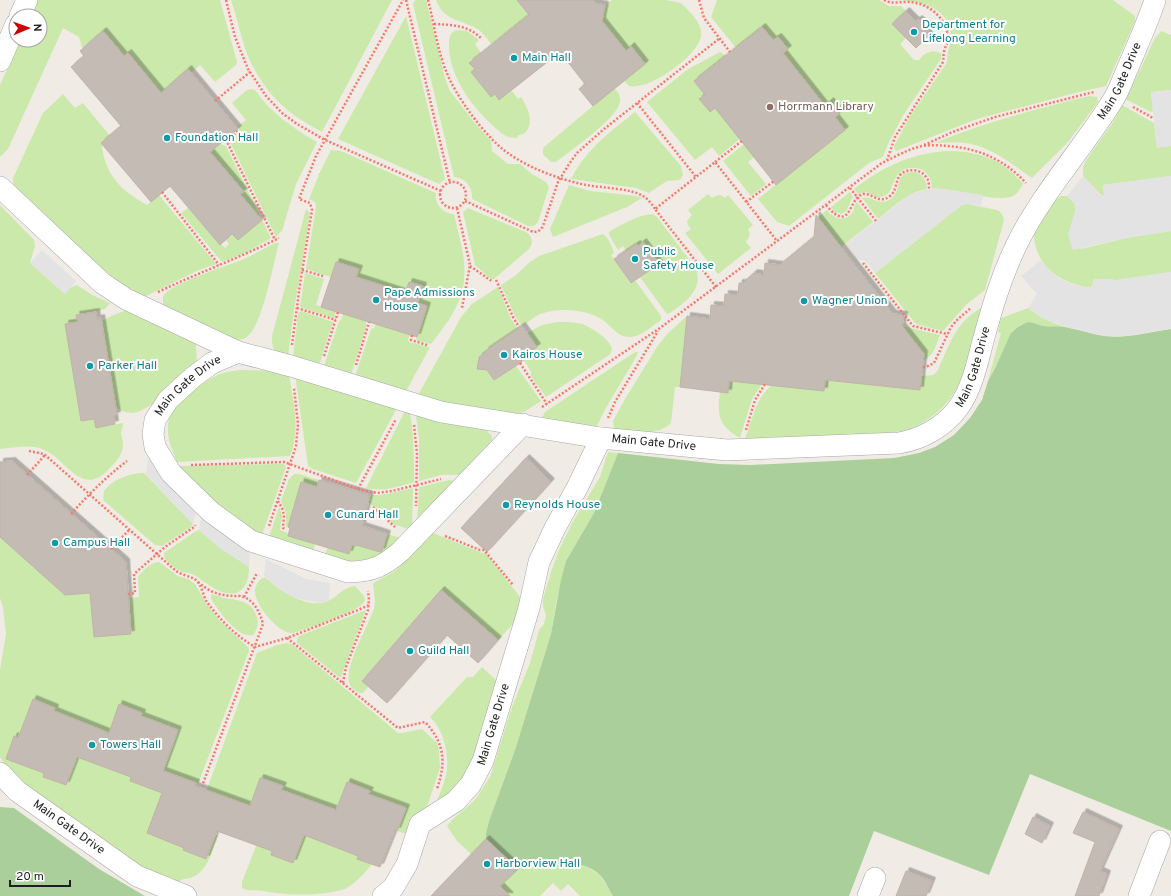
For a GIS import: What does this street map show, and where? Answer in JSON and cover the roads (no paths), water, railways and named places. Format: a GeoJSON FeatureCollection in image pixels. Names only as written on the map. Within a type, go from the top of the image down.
{"type":"FeatureCollection","features":[{"type":"Feature","properties":{"kind":"street","name":"Main Gate Drive"},"geometry":{"type":"LineString","coordinates":[[523,424],[411,541],[389,561],[375,568],[362,572],[348,572],[251,541],[211,512],[171,473],[155,447],[153,434],[154,420],[168,400],[192,378],[212,364],[238,352],[291,366],[441,412],[523,424],[604,429],[727,450],[899,443],[912,440],[937,428],[957,409],[966,394],[972,379],[996,293],[1016,245],[1037,210],[1113,100],[1148,20],[1155,0]]}},
{"type":"Feature","properties":{"kind":"street"},"geometry":{"type":"LineString","coordinates":[[1167,0],[1171,1]]}},
{"type":"Feature","properties":{"kind":"street"},"geometry":{"type":"LineString","coordinates":[[0,61],[8,42]]}},
{"type":"Feature","properties":{"kind":"street"},"geometry":{"type":"LineString","coordinates":[[0,187],[102,284],[126,299],[238,352]]}},
{"type":"Feature","properties":{"kind":"street","name":"Main Gate Drive"},"geometry":{"type":"LineString","coordinates":[[383,896],[392,888],[407,864],[420,824],[456,801],[471,784],[483,761],[529,608],[539,562],[554,528],[578,486],[604,429]]}},
{"type":"Feature","properties":{"kind":"street","name":"Main Gate Drive"},"geometry":{"type":"LineString","coordinates":[[0,773],[17,791],[137,876],[186,896]]}},
{"type":"Feature","properties":{"kind":"street"},"geometry":{"type":"LineString","coordinates":[[1139,896],[1160,842]]}},
{"type":"Feature","properties":{"kind":"place","name":"Department for Lifelong Learning"},"geometry":{"type":"Point","coordinates":[914,32]}},
{"type":"Feature","properties":{"kind":"place","name":"Main Hall"},"geometry":{"type":"Point","coordinates":[514,58]}},
{"type":"Feature","properties":{"kind":"place","name":"Horrmann Library"},"geometry":{"type":"Point","coordinates":[770,107]}},
{"type":"Feature","properties":{"kind":"place","name":"Foundation Hall"},"geometry":{"type":"Point","coordinates":[167,138]}},
{"type":"Feature","properties":{"kind":"place","name":"Public Safety House"},"geometry":{"type":"Point","coordinates":[635,259]}},
{"type":"Feature","properties":{"kind":"place","name":"Pape Admissions House"},"geometry":{"type":"Point","coordinates":[376,300]}},
{"type":"Feature","properties":{"kind":"place","name":"Wagner Union"},"geometry":{"type":"Point","coordinates":[804,301]}},
{"type":"Feature","properties":{"kind":"place","name":"Kairos House"},"geometry":{"type":"Point","coordinates":[504,355]}},
{"type":"Feature","properties":{"kind":"place","name":"Parker Hall"},"geometry":{"type":"Point","coordinates":[90,366]}},
{"type":"Feature","properties":{"kind":"place","name":"Reynolds House"},"geometry":{"type":"Point","coordinates":[506,505]}},
{"type":"Feature","properties":{"kind":"place","name":"Cunard Hall"},"geometry":{"type":"Point","coordinates":[328,515]}},
{"type":"Feature","properties":{"kind":"place","name":"Campus Hall"},"geometry":{"type":"Point","coordinates":[55,543]}},
{"type":"Feature","properties":{"kind":"place","name":"Guild Hall"},"geometry":{"type":"Point","coordinates":[410,651]}},
{"type":"Feature","properties":{"kind":"place","name":"Towers Hall"},"geometry":{"type":"Point","coordinates":[92,745]}},
{"type":"Feature","properties":{"kind":"place","name":"Harborview Hall"},"geometry":{"type":"Point","coordinates":[487,864]}}]}
